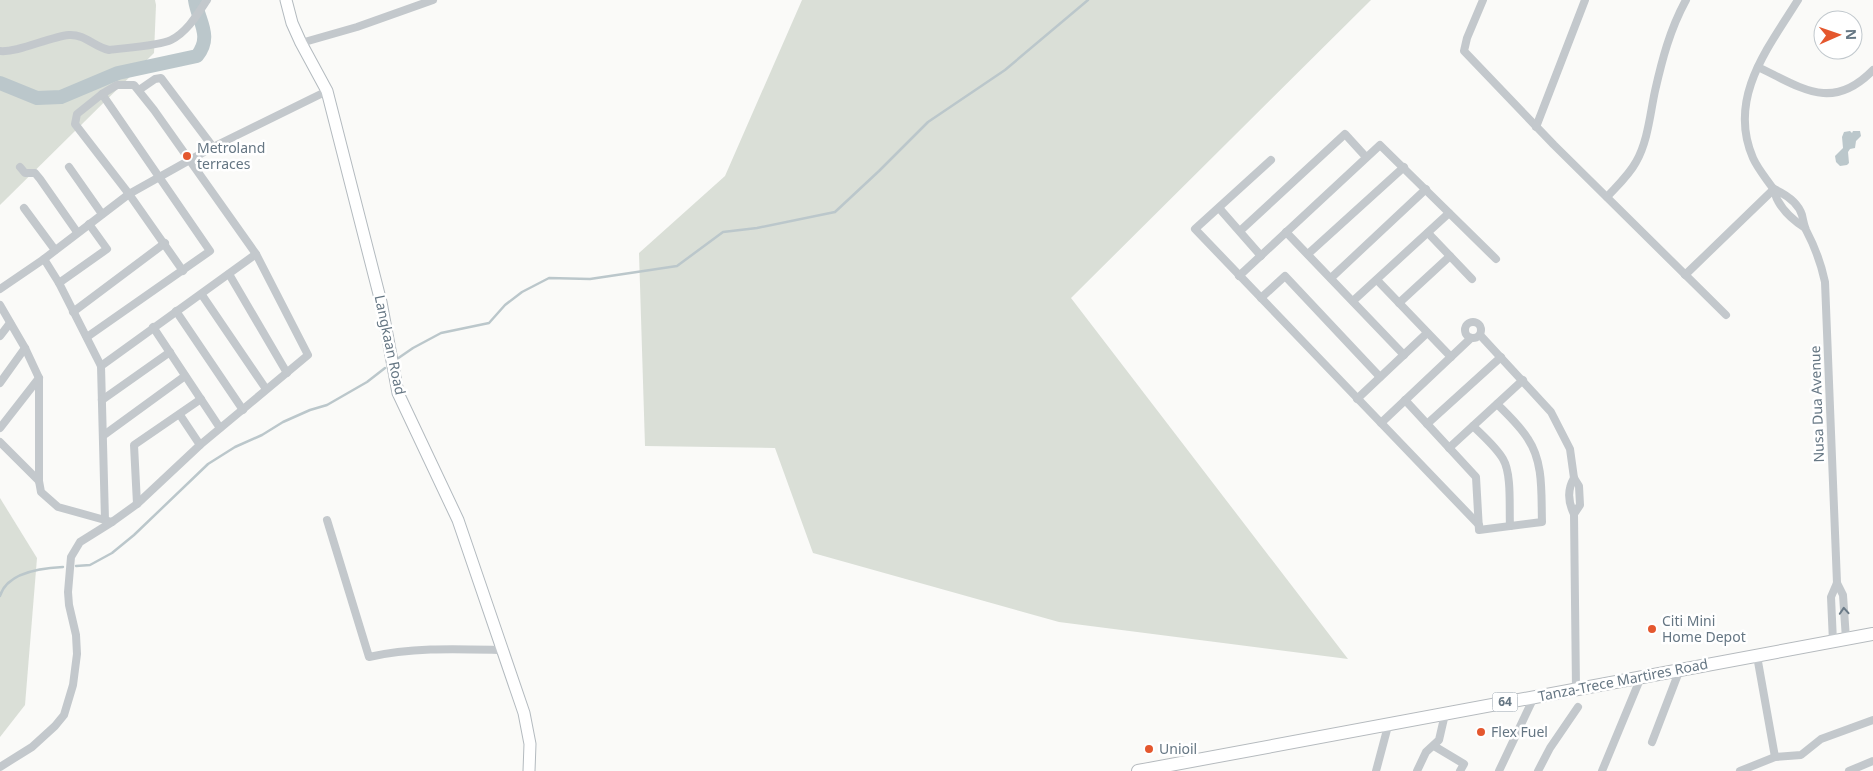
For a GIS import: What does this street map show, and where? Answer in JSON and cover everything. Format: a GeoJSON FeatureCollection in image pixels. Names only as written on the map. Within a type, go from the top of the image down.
{"type":"FeatureCollection","features":[{"type":"Feature","properties":{"kind":"main road","name":"Tanza-Trece Martires Road"},"geometry":{"type":"LineString","coordinates":[[1138,771],[1388,726],[1641,676],[1873,634]]}},
{"type":"Feature","properties":{"kind":"street"},"geometry":{"type":"LineString","coordinates":[[0,51],[11,51],[70,35],[80,36],[101,48],[109,50],[170,41],[196,18],[207,0]]}},
{"type":"Feature","properties":{"kind":"street","name":"Langkaan Road"},"geometry":{"type":"LineString","coordinates":[[286,0],[292,23],[301,43],[328,91],[381,302],[398,393],[458,520],[524,712],[530,744],[529,771]]}},
{"type":"Feature","properties":{"kind":"street"},"geometry":{"type":"LineString","coordinates":[[301,43],[357,27],[433,0]]}},
{"type":"Feature","properties":{"kind":"street"},"geometry":{"type":"LineString","coordinates":[[1483,0],[1466,38],[1464,51],[1536,127],[1726,315]]}},
{"type":"Feature","properties":{"kind":"street"},"geometry":{"type":"LineString","coordinates":[[1536,127],[1585,0]]}},
{"type":"Feature","properties":{"kind":"street"},"geometry":{"type":"LineString","coordinates":[[1607,198],[1626,177],[1639,154],[1646,134],[1664,53],[1679,12],[1686,0]]}},
{"type":"Feature","properties":{"kind":"street","name":"Nusa Dua Avenue"},"geometry":{"type":"LineString","coordinates":[[1798,0],[1758,67],[1747,93],[1744,122],[1749,146],[1761,172],[1774,189],[1778,201],[1793,220],[1805,228],[1813,243],[1820,261],[1824,282],[1837,583],[1843,595],[1840,641]]}},
{"type":"Feature","properties":{"kind":"street"},"geometry":{"type":"LineString","coordinates":[[1758,67],[1806,90],[1823,94],[1835,93],[1850,88],[1866,78],[1873,70]]}},
{"type":"Feature","properties":{"kind":"street"},"geometry":{"type":"LineString","coordinates":[[139,90],[161,78],[213,147]]}},
{"type":"Feature","properties":{"kind":"street"},"geometry":{"type":"LineString","coordinates":[[0,767],[32,747],[64,715],[73,685],[77,654],[76,635],[68,592],[70,557],[80,542],[108,521],[137,504],[200,445],[308,355],[256,254],[139,90],[134,85],[117,85],[102,94],[77,114],[75,124],[165,243],[183,271]]}},
{"type":"Feature","properties":{"kind":"street"},"geometry":{"type":"LineString","coordinates":[[0,289],[129,194],[213,147],[328,91]]}},
{"type":"Feature","properties":{"kind":"street"},"geometry":{"type":"LineString","coordinates":[[87,336],[210,251],[102,94]]}},
{"type":"Feature","properties":{"kind":"street"},"geometry":{"type":"LineString","coordinates":[[1240,232],[1345,134],[1366,157]]}},
{"type":"Feature","properties":{"kind":"street"},"geometry":{"type":"LineString","coordinates":[[1239,276],[1380,145],[1496,259]]}},
{"type":"Feature","properties":{"kind":"street"},"geometry":{"type":"LineString","coordinates":[[1271,160],[1195,229],[1479,525]]}},
{"type":"Feature","properties":{"kind":"street"},"geometry":{"type":"LineString","coordinates":[[20,167],[24,173],[35,173],[78,232]]}},
{"type":"Feature","properties":{"kind":"street"},"geometry":{"type":"LineString","coordinates":[[69,167],[102,214]]}},
{"type":"Feature","properties":{"kind":"street"},"geometry":{"type":"LineString","coordinates":[[1308,254],[1404,167]]}},
{"type":"Feature","properties":{"kind":"street"},"geometry":{"type":"LineString","coordinates":[[1331,278],[1426,189]]}},
{"type":"Feature","properties":{"kind":"street"},"geometry":{"type":"LineString","coordinates":[[1685,275],[1774,189]]}},
{"type":"Feature","properties":{"kind":"street"},"geometry":{"type":"LineString","coordinates":[[24,208],[55,250]]}},
{"type":"Feature","properties":{"kind":"street"},"geometry":{"type":"LineString","coordinates":[[1219,208],[1261,256]]}},
{"type":"Feature","properties":{"kind":"street"},"geometry":{"type":"LineString","coordinates":[[1353,301],[1450,212]]}},
{"type":"Feature","properties":{"kind":"street"},"geometry":{"type":"LineString","coordinates":[[59,283],[107,249],[89,224]]}},
{"type":"Feature","properties":{"kind":"street"},"geometry":{"type":"LineString","coordinates":[[1286,232],[1404,355]]}},
{"type":"Feature","properties":{"kind":"street"},"geometry":{"type":"LineString","coordinates":[[1428,233],[1472,279]]}},
{"type":"Feature","properties":{"kind":"street"},"geometry":{"type":"LineString","coordinates":[[73,312],[165,243]]}},
{"type":"Feature","properties":{"kind":"street"},"geometry":{"type":"LineString","coordinates":[[101,366],[256,254]]}},
{"type":"Feature","properties":{"kind":"street"},"geometry":{"type":"LineString","coordinates":[[1399,303],[1450,256]]}},
{"type":"Feature","properties":{"kind":"street"},"geometry":{"type":"LineString","coordinates":[[44,258],[87,336],[101,366],[108,521]]}},
{"type":"Feature","properties":{"kind":"street"},"geometry":{"type":"LineString","coordinates":[[229,274],[287,373]]}},
{"type":"Feature","properties":{"kind":"street"},"geometry":{"type":"LineString","coordinates":[[1261,298],[1285,276],[1380,377]]}},
{"type":"Feature","properties":{"kind":"street"},"geometry":{"type":"LineString","coordinates":[[1377,280],[1451,357]]}},
{"type":"Feature","properties":{"kind":"street"},"geometry":{"type":"LineString","coordinates":[[202,294],[266,390]]}},
{"type":"Feature","properties":{"kind":"street"},"geometry":{"type":"LineString","coordinates":[[0,305],[39,378],[39,481],[41,492],[58,507],[108,521]]}},
{"type":"Feature","properties":{"kind":"street"},"geometry":{"type":"LineString","coordinates":[[176,311],[243,410]]}},
{"type":"Feature","properties":{"kind":"street"},"geometry":{"type":"LineString","coordinates":[[0,336],[10,322]]}},
{"type":"Feature","properties":{"kind":"street"},"geometry":{"type":"LineString","coordinates":[[1474,322],[1479,324],[1481,329],[1480,335],[1476,338],[1466,336],[1465,330],[1468,323],[1474,322]]}},
{"type":"Feature","properties":{"kind":"street"},"geometry":{"type":"LineString","coordinates":[[153,327],[220,428]]}},
{"type":"Feature","properties":{"kind":"street"},"geometry":{"type":"LineString","coordinates":[[1357,399],[1428,333]]}},
{"type":"Feature","properties":{"kind":"street"},"geometry":{"type":"LineString","coordinates":[[1480,335],[1551,412],[1570,450],[1574,478],[1579,486],[1580,505],[1574,514],[1576,689]]}},
{"type":"Feature","properties":{"kind":"street"},"geometry":{"type":"LineString","coordinates":[[1380,423],[1471,338]]}},
{"type":"Feature","properties":{"kind":"street"},"geometry":{"type":"LineString","coordinates":[[0,383],[24,348]]}},
{"type":"Feature","properties":{"kind":"street"},"geometry":{"type":"LineString","coordinates":[[102,400],[170,352]]}},
{"type":"Feature","properties":{"kind":"street"},"geometry":{"type":"LineString","coordinates":[[1427,424],[1501,357]]}},
{"type":"Feature","properties":{"kind":"street"},"geometry":{"type":"LineString","coordinates":[[104,434],[185,376]]}},
{"type":"Feature","properties":{"kind":"street"},"geometry":{"type":"LineString","coordinates":[[0,428],[39,378]]}},
{"type":"Feature","properties":{"kind":"street"},"geometry":{"type":"LineString","coordinates":[[1449,448],[1523,380]]}},
{"type":"Feature","properties":{"kind":"street"},"geometry":{"type":"LineString","coordinates":[[137,504],[134,445],[201,399]]}},
{"type":"Feature","properties":{"kind":"street"},"geometry":{"type":"LineString","coordinates":[[1405,400],[1476,477],[1479,530],[1542,522],[1540,478],[1536,456],[1528,438],[1497,404]]}},
{"type":"Feature","properties":{"kind":"street"},"geometry":{"type":"LineString","coordinates":[[180,415],[200,445]]}},
{"type":"Feature","properties":{"kind":"street"},"geometry":{"type":"LineString","coordinates":[[1473,426],[1500,455],[1504,462],[1508,480],[1510,526]]}},
{"type":"Feature","properties":{"kind":"street"},"geometry":{"type":"LineString","coordinates":[[0,442],[39,481]]}},
{"type":"Feature","properties":{"kind":"street"},"geometry":{"type":"LineString","coordinates":[[327,520],[369,656],[390,652],[444,648],[502,650]]}},
{"type":"Feature","properties":{"kind":"street","name":"Nusa Dua Avenue"},"geometry":{"type":"LineString","coordinates":[[1837,583],[1831,598],[1840,641]]}},
{"type":"Feature","properties":{"kind":"street"},"geometry":{"type":"LineString","coordinates":[[1757,656],[1775,757]]}},
{"type":"Feature","properties":{"kind":"street"},"geometry":{"type":"LineString","coordinates":[[1652,742],[1680,669]]}},
{"type":"Feature","properties":{"kind":"street"},"geometry":{"type":"LineString","coordinates":[[1602,771],[1641,676]]}},
{"type":"Feature","properties":{"kind":"street"},"geometry":{"type":"LineString","coordinates":[[1499,771],[1534,697]]}},
{"type":"Feature","properties":{"kind":"street"},"geometry":{"type":"LineString","coordinates":[[1538,771],[1550,748],[1578,708]]}},
{"type":"Feature","properties":{"kind":"street"},"geometry":{"type":"LineString","coordinates":[[1417,771],[1426,752],[1439,740],[1445,714]]}},
{"type":"Feature","properties":{"kind":"street"},"geometry":{"type":"LineString","coordinates":[[1740,771],[1775,757],[1801,755],[1821,739],[1873,720]]}},
{"type":"Feature","properties":{"kind":"street"},"geometry":{"type":"LineString","coordinates":[[1376,771],[1388,726]]}},
{"type":"Feature","properties":{"kind":"street"},"geometry":{"type":"LineString","coordinates":[[1434,746],[1464,764],[1460,771]]}},
{"type":"Feature","properties":{"kind":"street"},"geometry":{"type":"LineString","coordinates":[[1849,771],[1873,761]]}},
{"type":"Feature","properties":{"kind":"shaded area"},"geometry":{"type":"Polygon","coordinates":[[[0,0],[155,0],[156,5],[154,53],[0,205],[0,0]]]}},
{"type":"Feature","properties":{"kind":"shaded area"},"geometry":{"type":"Polygon","coordinates":[[[802,0],[1371,0],[1071,298],[1348,659],[1059,622],[813,553],[775,448],[645,446],[639,253],[725,176],[802,0]]]}},
{"type":"Feature","properties":{"kind":"shaded area"},"geometry":{"type":"Polygon","coordinates":[[[1850,131],[1852,133],[1853,131],[1860,131],[1861,136],[1856,141],[1855,148],[1850,149],[1848,152],[1849,163],[1840,166],[1836,162],[1835,156],[1843,148],[1842,137],[1844,132],[1850,131]]]}},
{"type":"Feature","properties":{"kind":"shaded area"},"geometry":{"type":"Polygon","coordinates":[[[0,498],[37,558],[25,705],[0,737],[0,498]]]}},
{"type":"Feature","properties":{"kind":"waterway"},"geometry":{"type":"LineString","coordinates":[[0,83],[37,98],[61,97],[118,73],[197,56],[202,49],[204,35],[195,0]]}},
{"type":"Feature","properties":{"kind":"waterway"},"geometry":{"type":"LineString","coordinates":[[397,359],[441,333],[489,323],[505,305],[522,292],[549,278],[590,279],[677,266],[723,232],[757,228],[835,212],[928,122],[1005,70],[1088,0]]}},
{"type":"Feature","properties":{"kind":"waterway"},"geometry":{"type":"LineString","coordinates":[[76,566],[90,565],[112,553],[134,535],[208,464],[235,447],[262,435],[283,422],[327,405],[367,382],[385,368]]}},
{"type":"Feature","properties":{"kind":"waterway"},"geometry":{"type":"LineString","coordinates":[[0,596],[10,581],[17,577],[36,570],[63,567]]}},
{"type":"Feature","properties":{"kind":"place","name":"Metroland terraces"},"geometry":{"type":"Point","coordinates":[187,156]}},
{"type":"Feature","properties":{"kind":"place","name":"Citi Mini Home Depot"},"geometry":{"type":"Point","coordinates":[1652,629]}},
{"type":"Feature","properties":{"kind":"place","name":"Flex Fuel"},"geometry":{"type":"Point","coordinates":[1481,732]}},
{"type":"Feature","properties":{"kind":"place","name":"Unioil"},"geometry":{"type":"Point","coordinates":[1149,749]}}]}
